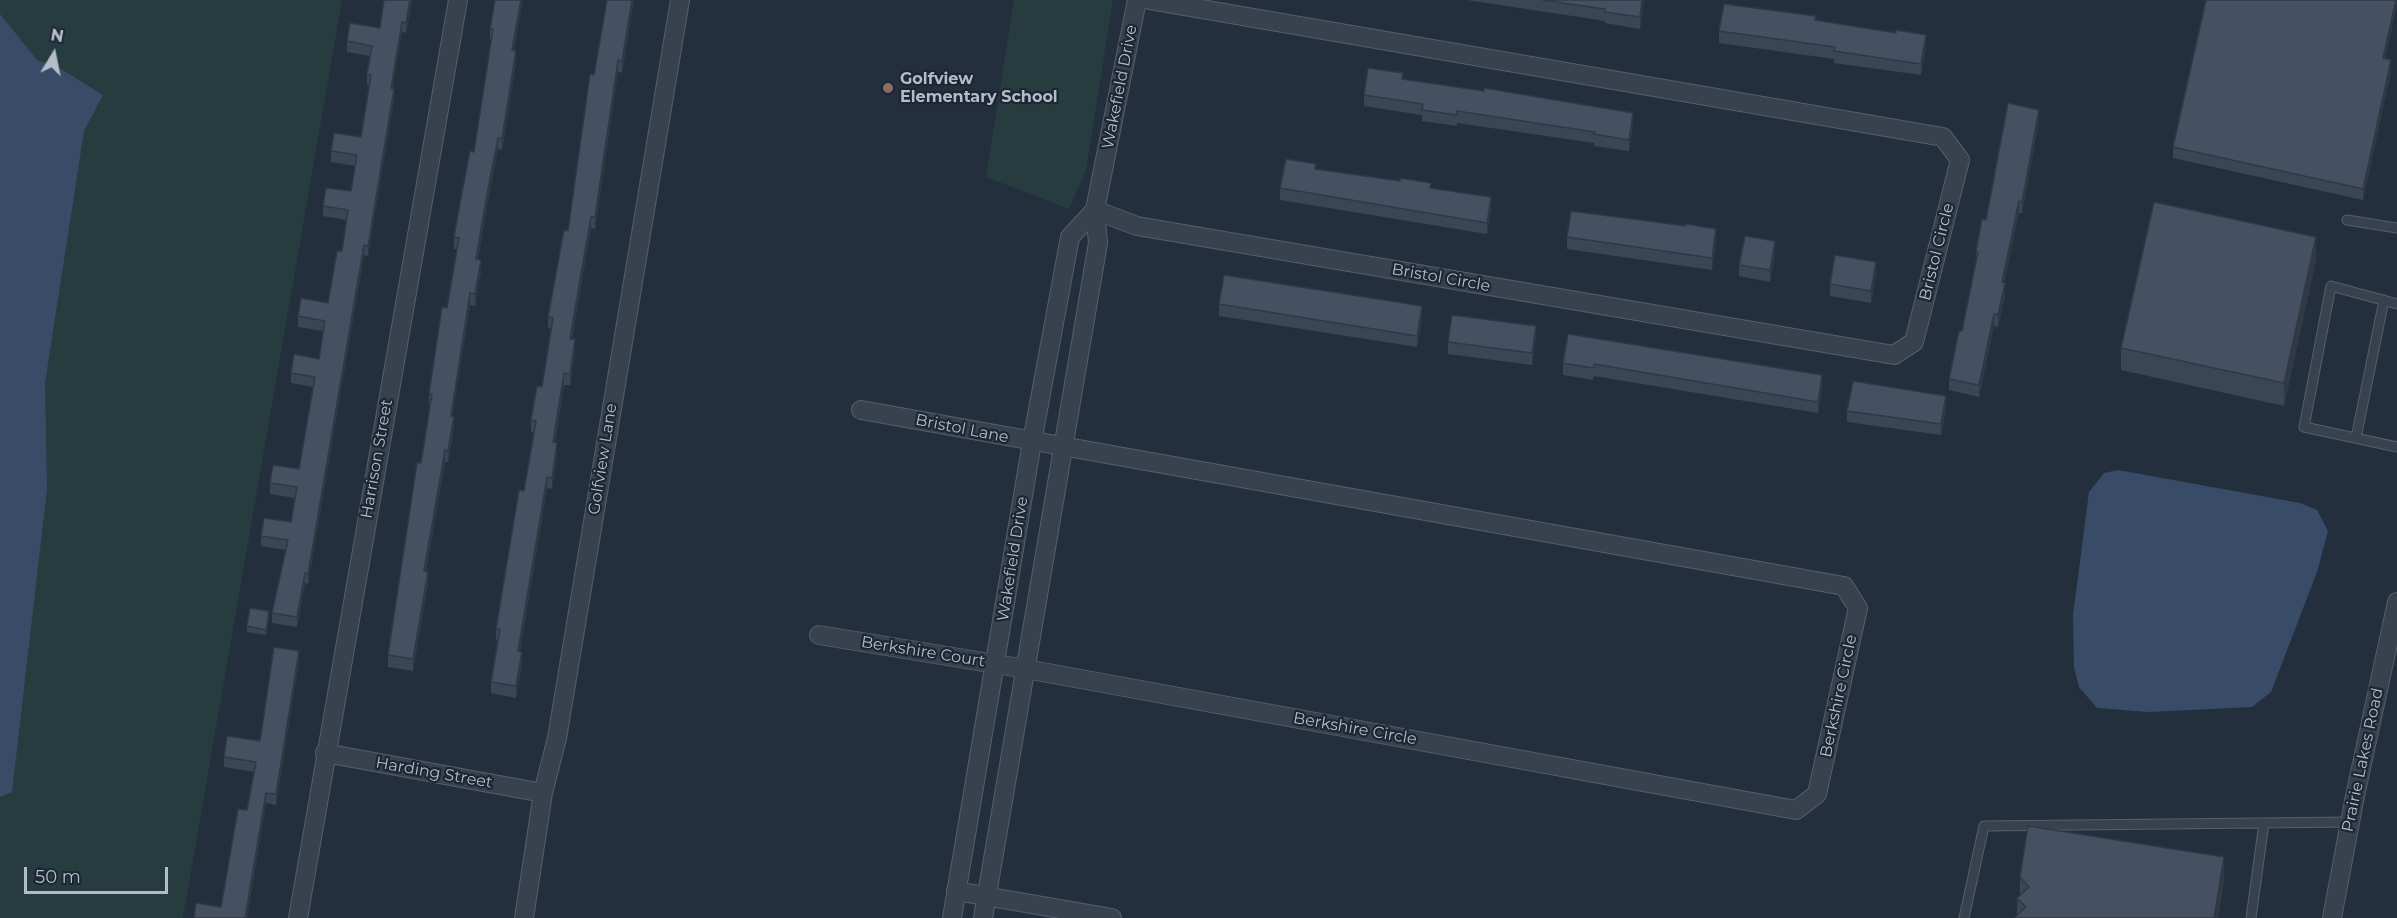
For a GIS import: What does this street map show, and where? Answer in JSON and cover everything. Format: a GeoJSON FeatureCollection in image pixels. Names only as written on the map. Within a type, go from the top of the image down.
{"type":"FeatureCollection","features":[{"type":"Feature","properties":{"kind":"street","name":"Harrison Street"},"geometry":{"type":"LineString","coordinates":[[298,918],[458,0]]}},
{"type":"Feature","properties":{"kind":"street","name":"Golfview Lane"},"geometry":{"type":"LineString","coordinates":[[524,918],[543,793],[557,738],[680,0]]}},
{"type":"Feature","properties":{"kind":"street","name":"Wakefield Drive"},"geometry":{"type":"LineString","coordinates":[[982,918],[1098,243],[1095,210],[1137,0]]}},
{"type":"Feature","properties":{"kind":"street","name":"Bristol Circle"},"geometry":{"type":"LineString","coordinates":[[1095,210],[1137,226],[1894,356],[1914,342],[1960,160],[1943,137],[1149,0]]}},
{"type":"Feature","properties":{"kind":"street","name":"Wakefield Drive"},"geometry":{"type":"LineString","coordinates":[[952,918],[1032,442],[1070,237],[1095,210]]}},
{"type":"Feature","properties":{"kind":"street","name":"Bristol Lane"},"geometry":{"type":"LineString","coordinates":[[861,410],[1062,448]]}},
{"type":"Feature","properties":{"kind":"street","name":"Berkshire Circle"},"geometry":{"type":"LineString","coordinates":[[1026,669],[1796,810],[1817,794],[1858,608],[1844,586],[1062,448]]}},
{"type":"Feature","properties":{"kind":"street","name":"Prairie Lakes Road"},"geometry":{"type":"LineString","coordinates":[[2332,918],[2397,603]]}},
{"type":"Feature","properties":{"kind":"street","name":"Berkshire Court"},"geometry":{"type":"LineString","coordinates":[[819,635],[1026,669]]}},
{"type":"Feature","properties":{"kind":"street","name":"Harding Street"},"geometry":{"type":"LineString","coordinates":[[325,753],[543,793]]}},
{"type":"Feature","properties":{"kind":"street"},"geometry":{"type":"LineString","coordinates":[[956,891],[1112,918]]}},
{"type":"Feature","properties":{"kind":"lane"},"geometry":{"type":"LineString","coordinates":[[2347,220],[2397,228]]}},
{"type":"Feature","properties":{"kind":"lane"},"geometry":{"type":"LineString","coordinates":[[2397,304],[2331,286],[2304,427],[2397,447]]}},
{"type":"Feature","properties":{"kind":"lane"},"geometry":{"type":"LineString","coordinates":[[2356,438],[2384,300]]}},
{"type":"Feature","properties":{"kind":"lane"},"geometry":{"type":"LineString","coordinates":[[1964,918],[1983,826],[2350,822]]}},
{"type":"Feature","properties":{"kind":"lane"},"geometry":{"type":"LineString","coordinates":[[2251,918],[2265,823]]}},
{"type":"Feature","properties":{"kind":"green space"},"geometry":{"type":"Polygon","coordinates":[[[0,0],[342,0],[183,918],[0,918],[0,0]]]}},
{"type":"Feature","properties":{"kind":"green space"},"geometry":{"type":"Polygon","coordinates":[[[1014,0],[1113,0],[1086,170],[1069,209],[986,177],[1014,0]]]}},
{"type":"Feature","properties":{"kind":"water"},"geometry":{"type":"Polygon","coordinates":[[[0,14],[37,60],[61,69],[103,95],[84,131],[45,383],[47,489],[12,792],[0,797],[0,14]]]}},
{"type":"Feature","properties":{"kind":"water"},"geometry":{"type":"Polygon","coordinates":[[[2118,470],[2300,503],[2317,510],[2328,531],[2317,572],[2271,692],[2252,707],[2148,712],[2097,708],[2079,687],[2074,667],[2073,615],[2089,492],[2104,473],[2118,470]]]}},
{"type":"Feature","properties":{"kind":"building"},"geometry":{"type":"Polygon","coordinates":[[[384,0],[410,0],[406,23],[402,22],[391,88],[394,89],[368,246],[364,245],[308,574],[305,573],[297,617],[272,613],[288,540],[261,536],[264,518],[291,522],[297,487],[270,483],[273,465],[299,469],[315,377],[291,373],[294,354],[319,359],[325,321],[298,316],[301,298],[328,303],[337,251],[342,251],[348,210],[323,206],[326,188],[351,191],[357,155],[331,151],[334,133],[361,137],[371,75],[367,74],[372,46],[347,41],[350,23],[380,28],[384,0]]]}},
{"type":"Feature","properties":{"kind":"building"},"geometry":{"type":"Polygon","coordinates":[[[495,0],[521,0],[512,50],[516,51],[502,138],[498,138],[476,259],[481,260],[475,294],[470,293],[451,416],[454,416],[448,451],[445,450],[424,571],[428,572],[413,659],[388,655],[417,463],[421,463],[432,394],[429,394],[442,307],[447,308],[459,238],[454,237],[470,151],[474,152],[493,29],[490,29],[495,0]]]}},
{"type":"Feature","properties":{"kind":"building"},"geometry":{"type":"Polygon","coordinates":[[[607,0],[632,0],[622,61],[618,60],[595,217],[591,217],[570,339],[575,339],[570,374],[564,373],[553,442],[557,443],[552,478],[547,477],[518,651],[522,652],[516,686],[491,682],[500,629],[496,629],[519,490],[524,491],[536,421],[531,420],[537,386],[542,387],[553,318],[548,317],[564,230],[568,231],[590,74],[594,75],[607,0]]]}},
{"type":"Feature","properties":{"kind":"building"},"geometry":{"type":"Polygon","coordinates":[[[1542,0],[1642,0],[1640,17],[1605,12],[1605,9],[1542,0]]]}},
{"type":"Feature","properties":{"kind":"building"},"geometry":{"type":"Polygon","coordinates":[[[2206,0],[2396,0],[2383,58],[2391,60],[2363,189],[2173,147],[2206,0]]]}},
{"type":"Feature","properties":{"kind":"building"},"geometry":{"type":"Polygon","coordinates":[[[1724,4],[1816,16],[1815,20],[1896,33],[1896,30],[1926,35],[1921,64],[1834,51],[1835,47],[1719,31],[1724,4]]]}},
{"type":"Feature","properties":{"kind":"building"},"geometry":{"type":"Polygon","coordinates":[[[1368,68],[1403,73],[1402,79],[1484,91],[1484,88],[1633,113],[1629,140],[1594,134],[1595,132],[1457,111],[1457,115],[1422,110],[1423,104],[1364,95],[1368,68]]]}},
{"type":"Feature","properties":{"kind":"building"},"geometry":{"type":"Polygon","coordinates":[[[2008,103],[2039,110],[2022,202],[2019,201],[2002,282],[2005,283],[1998,315],[1994,314],[1979,385],[1949,379],[1959,331],[1962,331],[1978,252],[1976,251],[1982,219],[1986,220],[2008,103]]]}},
{"type":"Feature","properties":{"kind":"building"},"geometry":{"type":"Polygon","coordinates":[[[1286,159],[1316,164],[1315,169],[1400,181],[1400,178],[1431,183],[1430,188],[1491,197],[1487,223],[1280,188],[1286,159]]]}},
{"type":"Feature","properties":{"kind":"building"},"geometry":{"type":"Polygon","coordinates":[[[2154,202],[2316,237],[2284,383],[2121,348],[2154,202]]]}},
{"type":"Feature","properties":{"kind":"building"},"geometry":{"type":"Polygon","coordinates":[[[1571,211],[1716,229],[1712,258],[1567,237],[1571,211]]]}},
{"type":"Feature","properties":{"kind":"building"},"geometry":{"type":"Polygon","coordinates":[[[1745,236],[1775,241],[1770,270],[1739,265],[1745,236]]]}},
{"type":"Feature","properties":{"kind":"building"},"geometry":{"type":"Polygon","coordinates":[[[1835,255],[1876,262],[1871,291],[1830,284],[1835,255]]]}},
{"type":"Feature","properties":{"kind":"building"},"geometry":{"type":"Polygon","coordinates":[[[1224,275],[1422,306],[1417,336],[1219,304],[1224,275]]]}},
{"type":"Feature","properties":{"kind":"building"},"geometry":{"type":"Polygon","coordinates":[[[1452,315],[1536,326],[1532,353],[1448,342],[1452,315]]]}},
{"type":"Feature","properties":{"kind":"building"},"geometry":{"type":"Polygon","coordinates":[[[1568,334],[1822,375],[1818,402],[1594,364],[1593,368],[1563,363],[1568,334]]]}},
{"type":"Feature","properties":{"kind":"building"},"geometry":{"type":"Polygon","coordinates":[[[1853,381],[1946,396],[1941,424],[1847,411],[1853,381]]]}},
{"type":"Feature","properties":{"kind":"building"},"geometry":{"type":"Polygon","coordinates":[[[250,608],[269,611],[266,630],[247,626],[250,608]]]}},
{"type":"Feature","properties":{"kind":"building"},"geometry":{"type":"Polygon","coordinates":[[[274,647],[299,651],[276,794],[266,793],[245,918],[194,918],[196,903],[221,907],[238,809],[247,810],[256,762],[224,757],[227,736],[260,741],[274,647]]]}},
{"type":"Feature","properties":{"kind":"building"},"geometry":{"type":"Polygon","coordinates":[[[2028,826],[2224,857],[2214,918],[2014,918],[2026,907],[2017,898],[2029,887],[2020,877],[2028,826]]]}},
{"type":"Feature","properties":{"kind":"place","name":"Golfview Elementary School"},"geometry":{"type":"Point","coordinates":[888,88]}}]}
